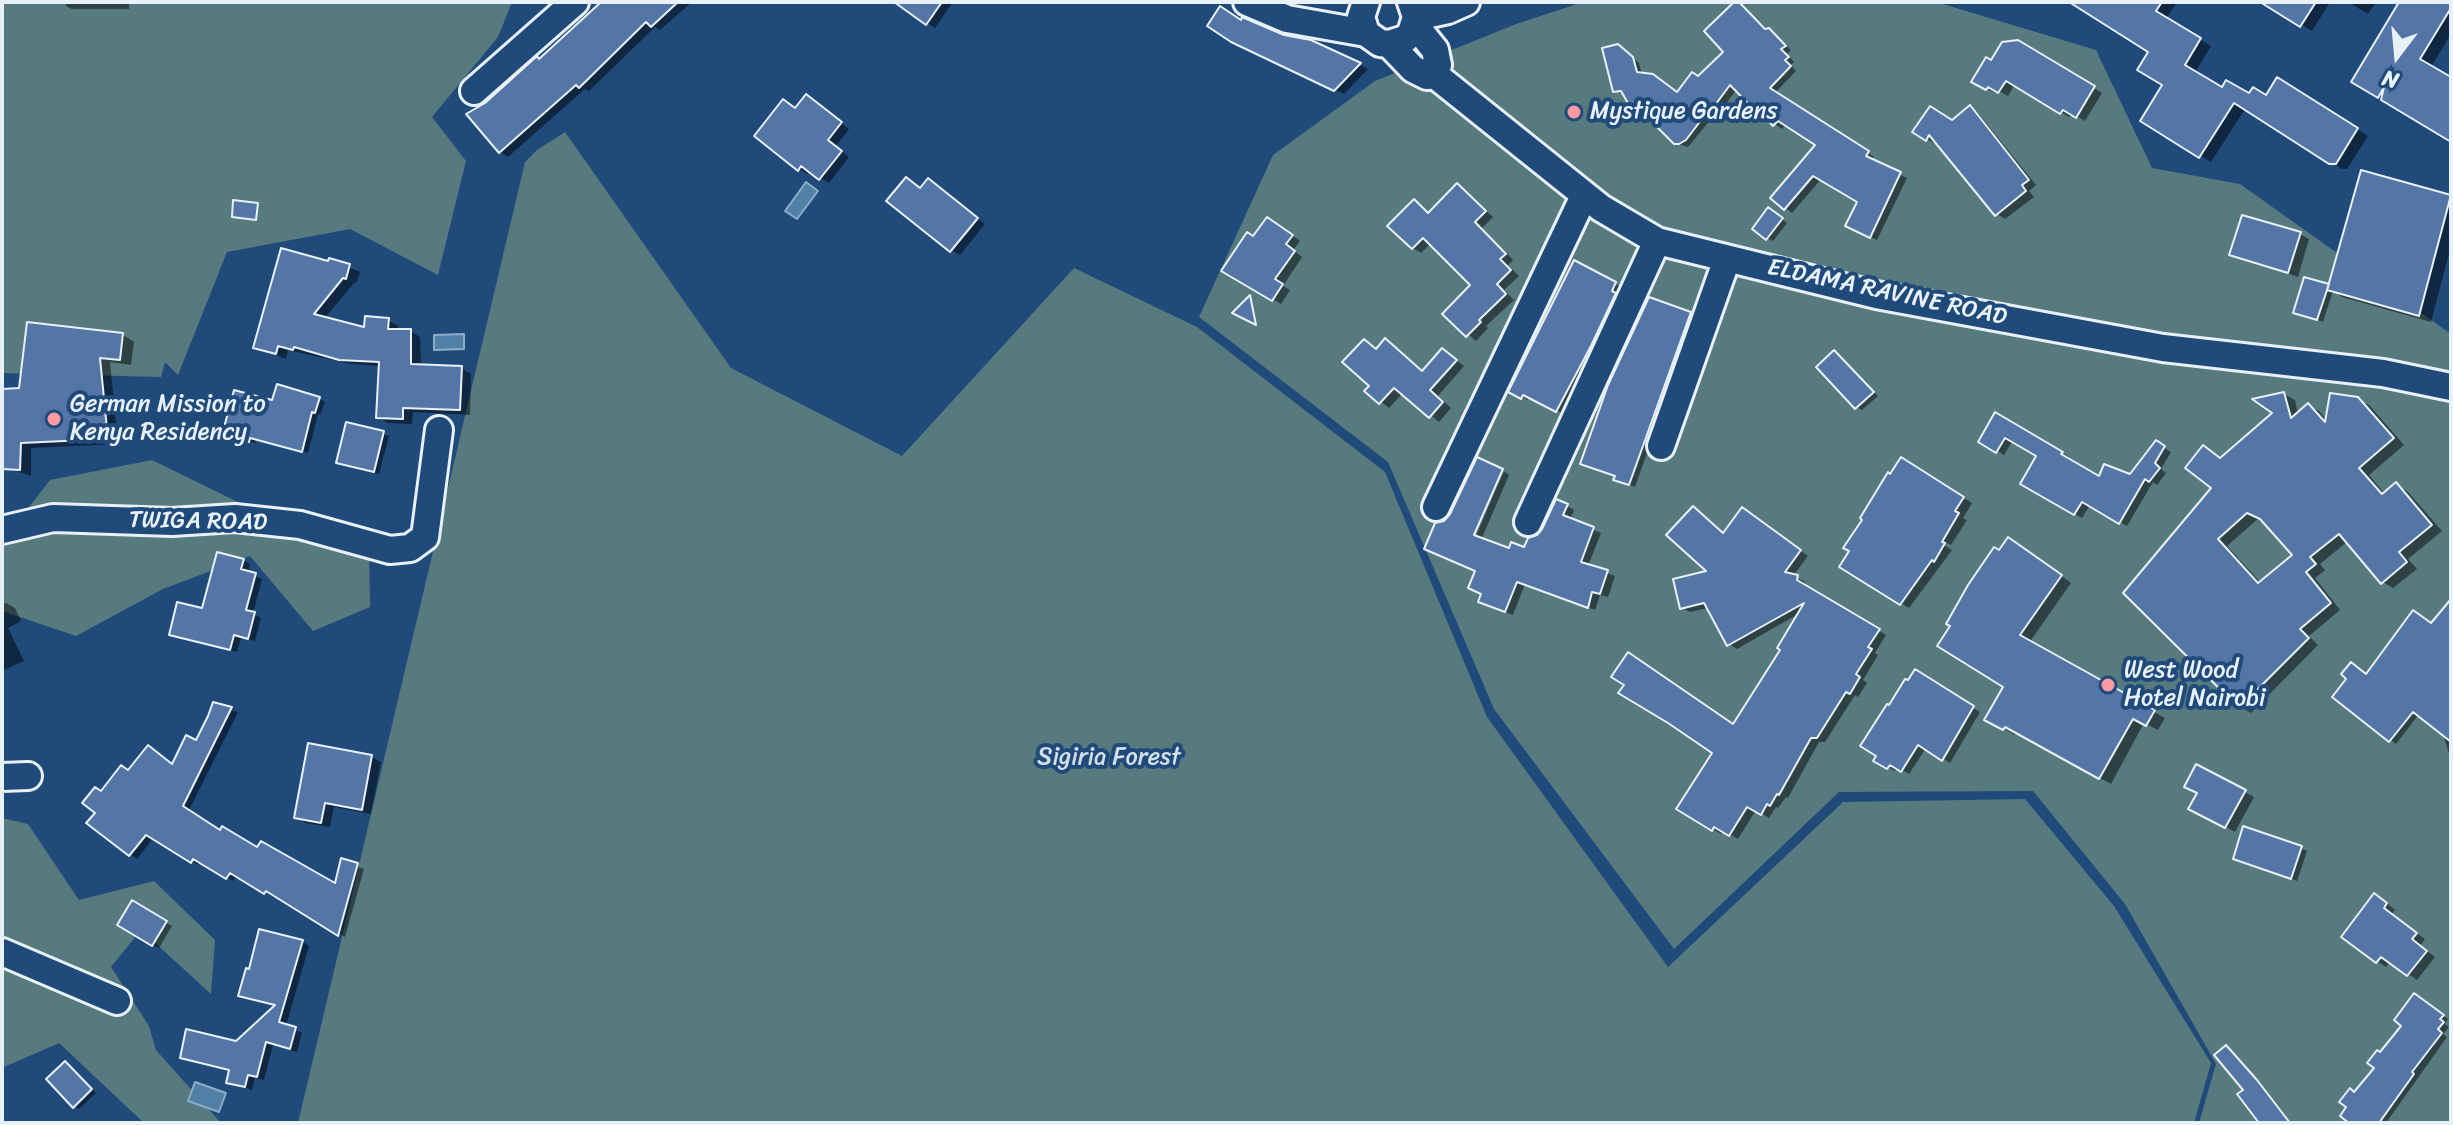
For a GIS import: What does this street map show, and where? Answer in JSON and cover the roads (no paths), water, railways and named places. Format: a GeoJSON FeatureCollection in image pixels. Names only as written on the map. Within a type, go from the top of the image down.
{"type":"FeatureCollection","features":[{"type":"Feature","properties":{"kind":"street"},"geometry":{"type":"LineString","coordinates":[[474,91],[575,2]]}},
{"type":"Feature","properties":{"kind":"street"},"geometry":{"type":"LineString","coordinates":[[1247,2],[1287,19],[1378,38],[1405,39],[1414,15]]}},
{"type":"Feature","properties":{"kind":"street"},"geometry":{"type":"LineString","coordinates":[[1366,2],[1361,17],[1378,38]]}},
{"type":"Feature","properties":{"kind":"street"},"geometry":{"type":"LineString","coordinates":[[1414,15],[1448,10],[1466,2]]}},
{"type":"Feature","properties":{"kind":"street"},"geometry":{"type":"LineString","coordinates":[[1414,15],[1435,50],[1438,65],[1435,75]]}},
{"type":"Feature","properties":{"kind":"street","name":"ELDAMA RAVINE ROAD"},"geometry":{"type":"LineString","coordinates":[[1378,38],[1413,69],[1427,76],[1435,75],[1584,196],[1629,227],[1657,241],[1876,295],[2163,348],[2383,373],[2451,387]]}},
{"type":"Feature","properties":{"kind":"street"},"geometry":{"type":"LineString","coordinates":[[1436,507],[1584,196]]}},
{"type":"Feature","properties":{"kind":"street"},"geometry":{"type":"LineString","coordinates":[[1528,522],[1657,241]]}},
{"type":"Feature","properties":{"kind":"street"},"geometry":{"type":"LineString","coordinates":[[1661,446],[1727,259]]}},
{"type":"Feature","properties":{"kind":"street","name":"TWIGA ROAD"},"geometry":{"type":"LineString","coordinates":[[2,530],[53,518],[172,522],[235,518],[300,525],[390,550],[410,548],[425,537],[439,430]]}},
{"type":"Feature","properties":{"kind":"street"},"geometry":{"type":"LineString","coordinates":[[2,952],[117,1001]]}},
{"type":"Feature","properties":{"kind":"water"},"geometry":{"type":"Polygon","coordinates":[[[806,182],[818,191],[797,219],[785,211],[806,182]]]}},
{"type":"Feature","properties":{"kind":"water"},"geometry":{"type":"Polygon","coordinates":[[[464,334],[464,349],[434,350],[434,335],[464,334]]]}},
{"type":"Feature","properties":{"kind":"water"},"geometry":{"type":"Polygon","coordinates":[[[195,1082],[226,1093],[219,1112],[188,1101],[195,1082]]]}},
{"type":"Feature","properties":{"kind":"place","name":"Mystique Gardens"},"geometry":{"type":"Point","coordinates":[1574,112]}},
{"type":"Feature","properties":{"kind":"place","name":"German Mission to Kenya Residency"},"geometry":{"type":"Point","coordinates":[54,419]}},
{"type":"Feature","properties":{"kind":"place","name":"West Wood Hotel Nairobi"},"geometry":{"type":"Point","coordinates":[2108,685]}},
{"type":"Feature","properties":{"kind":"park label","name":"Sigiria Forest"},"geometry":{"type":"Point","coordinates":[1109,758]}}]}
